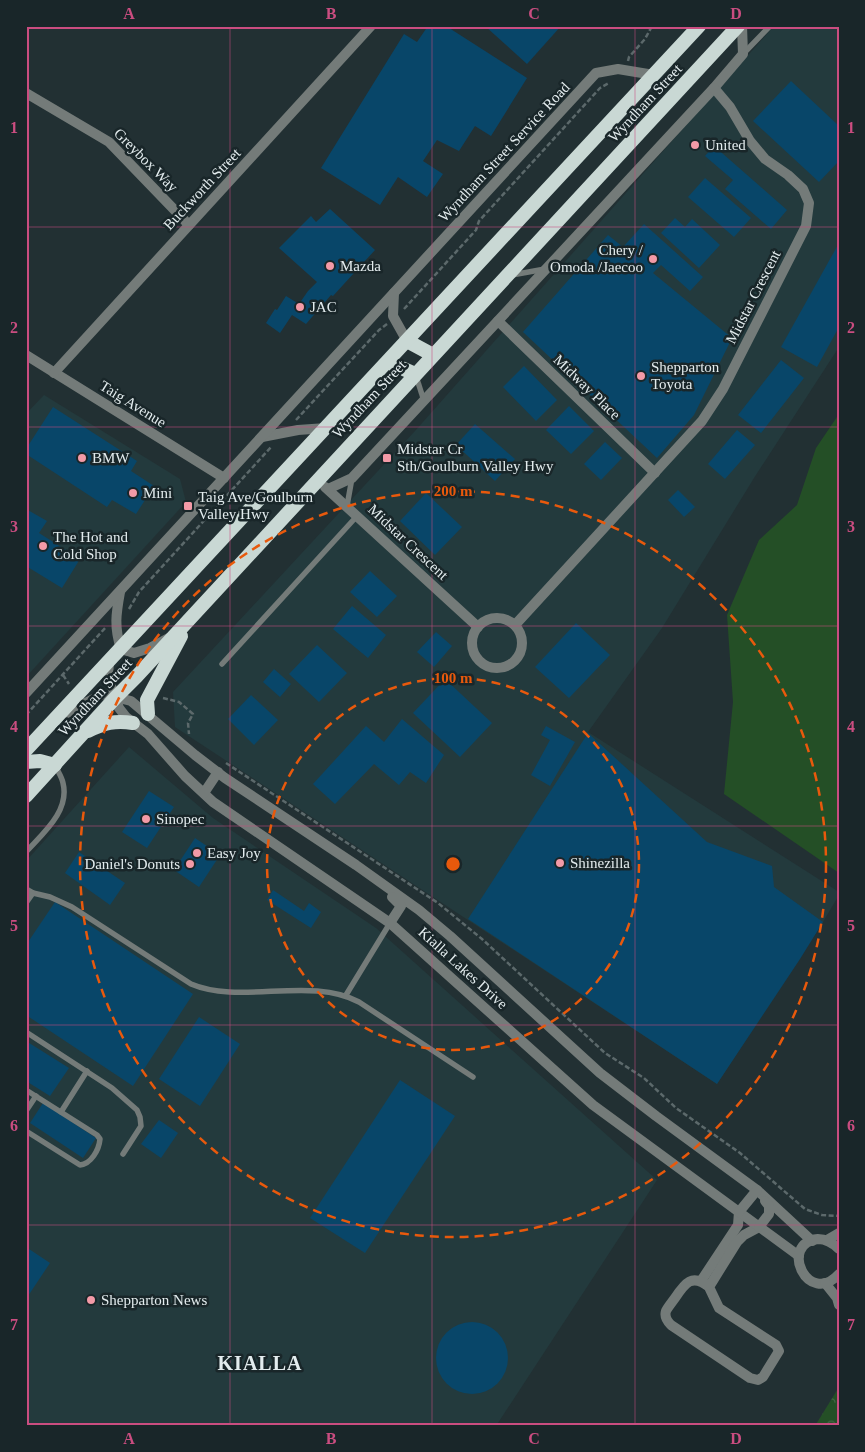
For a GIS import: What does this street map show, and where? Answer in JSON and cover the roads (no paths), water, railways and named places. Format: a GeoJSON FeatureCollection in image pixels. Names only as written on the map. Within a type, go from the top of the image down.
{"type":"FeatureCollection","features":[{"type":"Feature","properties":{"kind":"highway"},"geometry":{"type":"LineString","coordinates":[[655,74],[675,38],[686,26]]}},
{"type":"Feature","properties":{"kind":"highway","name":"Wyndham Street"},"geometry":{"type":"LineString","coordinates":[[26,750],[699,26]]}},
{"type":"Feature","properties":{"kind":"highway","name":"Wyndham Street"},"geometry":{"type":"LineString","coordinates":[[26,796],[317,479],[738,26]]}},
{"type":"Feature","properties":{"kind":"highway"},"geometry":{"type":"LineString","coordinates":[[407,341],[433,355]]}},
{"type":"Feature","properties":{"kind":"highway"},"geometry":{"type":"LineString","coordinates":[[388,362],[415,374]]}},
{"type":"Feature","properties":{"kind":"highway"},"geometry":{"type":"LineString","coordinates":[[148,714],[147,700],[191,617]]}},
{"type":"Feature","properties":{"kind":"highway"},"geometry":{"type":"LineString","coordinates":[[82,735],[105,723],[120,721],[133,723]]}},
{"type":"Feature","properties":{"kind":"highway"},"geometry":{"type":"LineString","coordinates":[[26,762],[40,761],[55,765]]}},
{"type":"Feature","properties":{"kind":"street","name":"Buckworth Street"},"geometry":{"type":"LineString","coordinates":[[54,372],[371,26]]}},
{"type":"Feature","properties":{"kind":"street"},"geometry":{"type":"LineString","coordinates":[[328,489],[352,478],[714,88],[743,54],[742,26]]}},
{"type":"Feature","properties":{"kind":"street","name":"Wyndham Street Service Road"},"geometry":{"type":"LineString","coordinates":[[26,693],[596,73],[618,69],[655,74]]}},
{"type":"Feature","properties":{"kind":"street","name":"Midstar Crescent"},"geometry":{"type":"LineString","coordinates":[[515,625],[702,421],[724,390],[806,226],[809,203],[803,189],[766,159],[755,147],[730,107],[714,88]]}},
{"type":"Feature","properties":{"kind":"street","name":"Greybox Way"},"geometry":{"type":"LineString","coordinates":[[26,93],[109,142],[189,225]]}},
{"type":"Feature","properties":{"kind":"street"},"geometry":{"type":"LineString","coordinates":[[394,293],[394,318],[407,341]]}},
{"type":"Feature","properties":{"kind":"street","name":"Midway Place"},"geometry":{"type":"LineString","coordinates":[[498,321],[655,474]]}},
{"type":"Feature","properties":{"kind":"street","name":"Taig Avenue"},"geometry":{"type":"LineString","coordinates":[[26,355],[224,478]]}},
{"type":"Feature","properties":{"kind":"street"},"geometry":{"type":"LineString","coordinates":[[262,437],[298,430],[326,428]]}},
{"type":"Feature","properties":{"kind":"street","name":"Midstar Crescent"},"geometry":{"type":"LineString","coordinates":[[317,479],[478,626]]}},
{"type":"Feature","properties":{"kind":"street"},"geometry":{"type":"LineString","coordinates":[[120,591],[116,634],[121,649],[134,653],[150,648],[174,635]]}},
{"type":"Feature","properties":{"kind":"street"},"geometry":{"type":"LineString","coordinates":[[493,618],[502,618],[515,625],[520,632],[522,650],[514,662],[498,668],[490,667],[481,662],[475,655],[472,647],[472,638],[478,626],[484,621],[493,618]]}},
{"type":"Feature","properties":{"kind":"street","name":"Kialla Lakes Drive"},"geometry":{"type":"LineString","coordinates":[[109,661],[108,678],[119,708],[126,717],[148,734],[186,776],[213,802],[390,923],[593,1106],[799,1256]]}},
{"type":"Feature","properties":{"kind":"street","name":"Kialla Lakes Drive"},"geometry":{"type":"LineString","coordinates":[[54,720],[103,694],[131,701],[195,756],[419,910],[600,1073],[757,1190],[812,1241]]}},
{"type":"Feature","properties":{"kind":"street"},"geometry":{"type":"LineString","coordinates":[[204,794],[218,772]]}},
{"type":"Feature","properties":{"kind":"street"},"geometry":{"type":"LineString","coordinates":[[356,865],[378,887],[400,903],[400,909],[390,923]]}},
{"type":"Feature","properties":{"kind":"street"},"geometry":{"type":"LineString","coordinates":[[757,1190],[770,1206],[769,1214],[759,1227],[744,1234],[705,1284],[738,1225],[739,1212],[757,1190]]}},
{"type":"Feature","properties":{"kind":"street"},"geometry":{"type":"LineString","coordinates":[[839,1233],[827,1240],[812,1241],[802,1250],[799,1256],[800,1271],[811,1281],[825,1283],[839,1274]]}},
{"type":"Feature","properties":{"kind":"street"},"geometry":{"type":"LineString","coordinates":[[827,1240],[839,1249]]}},
{"type":"Feature","properties":{"kind":"street"},"geometry":{"type":"LineString","coordinates":[[691,1280],[705,1284],[719,1308],[776,1345],[779,1351],[763,1377],[758,1380],[750,1378],[671,1325],[666,1319],[666,1311],[685,1284],[691,1280]]}},
{"type":"Feature","properties":{"kind":"street"},"geometry":{"type":"LineString","coordinates":[[825,1283],[836,1298],[839,1306]]}},
{"type":"Feature","properties":{"kind":"lane"},"geometry":{"type":"LineString","coordinates":[[743,54],[770,26]]}},
{"type":"Feature","properties":{"kind":"lane"},"geometry":{"type":"LineString","coordinates":[[507,276],[547,268]]}},
{"type":"Feature","properties":{"kind":"lane"},"geometry":{"type":"LineString","coordinates":[[415,374],[424,401]]}},
{"type":"Feature","properties":{"kind":"lane"},"geometry":{"type":"LineString","coordinates":[[347,506],[352,478]]}},
{"type":"Feature","properties":{"kind":"lane"},"geometry":{"type":"LineString","coordinates":[[222,664],[358,516]]}},
{"type":"Feature","properties":{"kind":"lane"},"geometry":{"type":"LineString","coordinates":[[26,852],[56,818],[64,799],[63,782],[55,765]]}},
{"type":"Feature","properties":{"kind":"lane"},"geometry":{"type":"LineString","coordinates":[[26,889],[72,907],[191,984],[203,989],[329,992],[346,995],[472,1077]]}},
{"type":"Feature","properties":{"kind":"lane"},"geometry":{"type":"LineString","coordinates":[[26,903],[33,893]]}},
{"type":"Feature","properties":{"kind":"lane"},"geometry":{"type":"LineString","coordinates":[[346,995],[390,923]]}},
{"type":"Feature","properties":{"kind":"lane"},"geometry":{"type":"LineString","coordinates":[[26,1032],[112,1088],[136,1110],[140,1117],[141,1126],[123,1154]]}},
{"type":"Feature","properties":{"kind":"lane"},"geometry":{"type":"LineString","coordinates":[[61,1112],[87,1071]]}},
{"type":"Feature","properties":{"kind":"lane"},"geometry":{"type":"LineString","coordinates":[[26,1090],[97,1135],[100,1140],[99,1146],[89,1162],[85,1165],[80,1165],[26,1131]]}},
{"type":"Feature","properties":{"kind":"lane"},"geometry":{"type":"LineString","coordinates":[[26,1111],[36,1096]]}},
{"type":"Feature","properties":{"kind":"place","name":"United"},"geometry":{"type":"Point","coordinates":[695,145]}},
{"type":"Feature","properties":{"kind":"place","name":"Chery / Omoda /Jaecoo"},"geometry":{"type":"Point","coordinates":[653,259]}},
{"type":"Feature","properties":{"kind":"place","name":"Mazda"},"geometry":{"type":"Point","coordinates":[330,266]}},
{"type":"Feature","properties":{"kind":"place","name":"JAC"},"geometry":{"type":"Point","coordinates":[300,307]}},
{"type":"Feature","properties":{"kind":"place","name":"Shepparton Toyota"},"geometry":{"type":"Point","coordinates":[641,376]}},
{"type":"Feature","properties":{"kind":"place","name":"BMW"},"geometry":{"type":"Point","coordinates":[82,458]}},
{"type":"Feature","properties":{"kind":"place","name":"Midstar Cr Sth/Goulburn Valley Hwy"},"geometry":{"type":"Point","coordinates":[387,458]}},
{"type":"Feature","properties":{"kind":"place","name":"Mini"},"geometry":{"type":"Point","coordinates":[133,493]}},
{"type":"Feature","properties":{"kind":"place","name":"Taig Ave/Goulburn Valley Hwy"},"geometry":{"type":"Point","coordinates":[188,506]}},
{"type":"Feature","properties":{"kind":"place","name":"The Hot and Cold Shop"},"geometry":{"type":"Point","coordinates":[43,546]}},
{"type":"Feature","properties":{"kind":"place","name":"Sinopec"},"geometry":{"type":"Point","coordinates":[146,819]}},
{"type":"Feature","properties":{"kind":"place","name":"Easy Joy"},"geometry":{"type":"Point","coordinates":[197,853]}},
{"type":"Feature","properties":{"kind":"place","name":"Shinezilla"},"geometry":{"type":"Point","coordinates":[560,863]}},
{"type":"Feature","properties":{"kind":"place","name":"Daniel's Donuts"},"geometry":{"type":"Point","coordinates":[190,864]}},
{"type":"Feature","properties":{"kind":"place","name":"Shepparton News"},"geometry":{"type":"Point","coordinates":[91,1300]}},
{"type":"Feature","properties":{"kind":"district","name":"KIALLA"},"geometry":{"type":"Point","coordinates":[260,1363]}}]}
